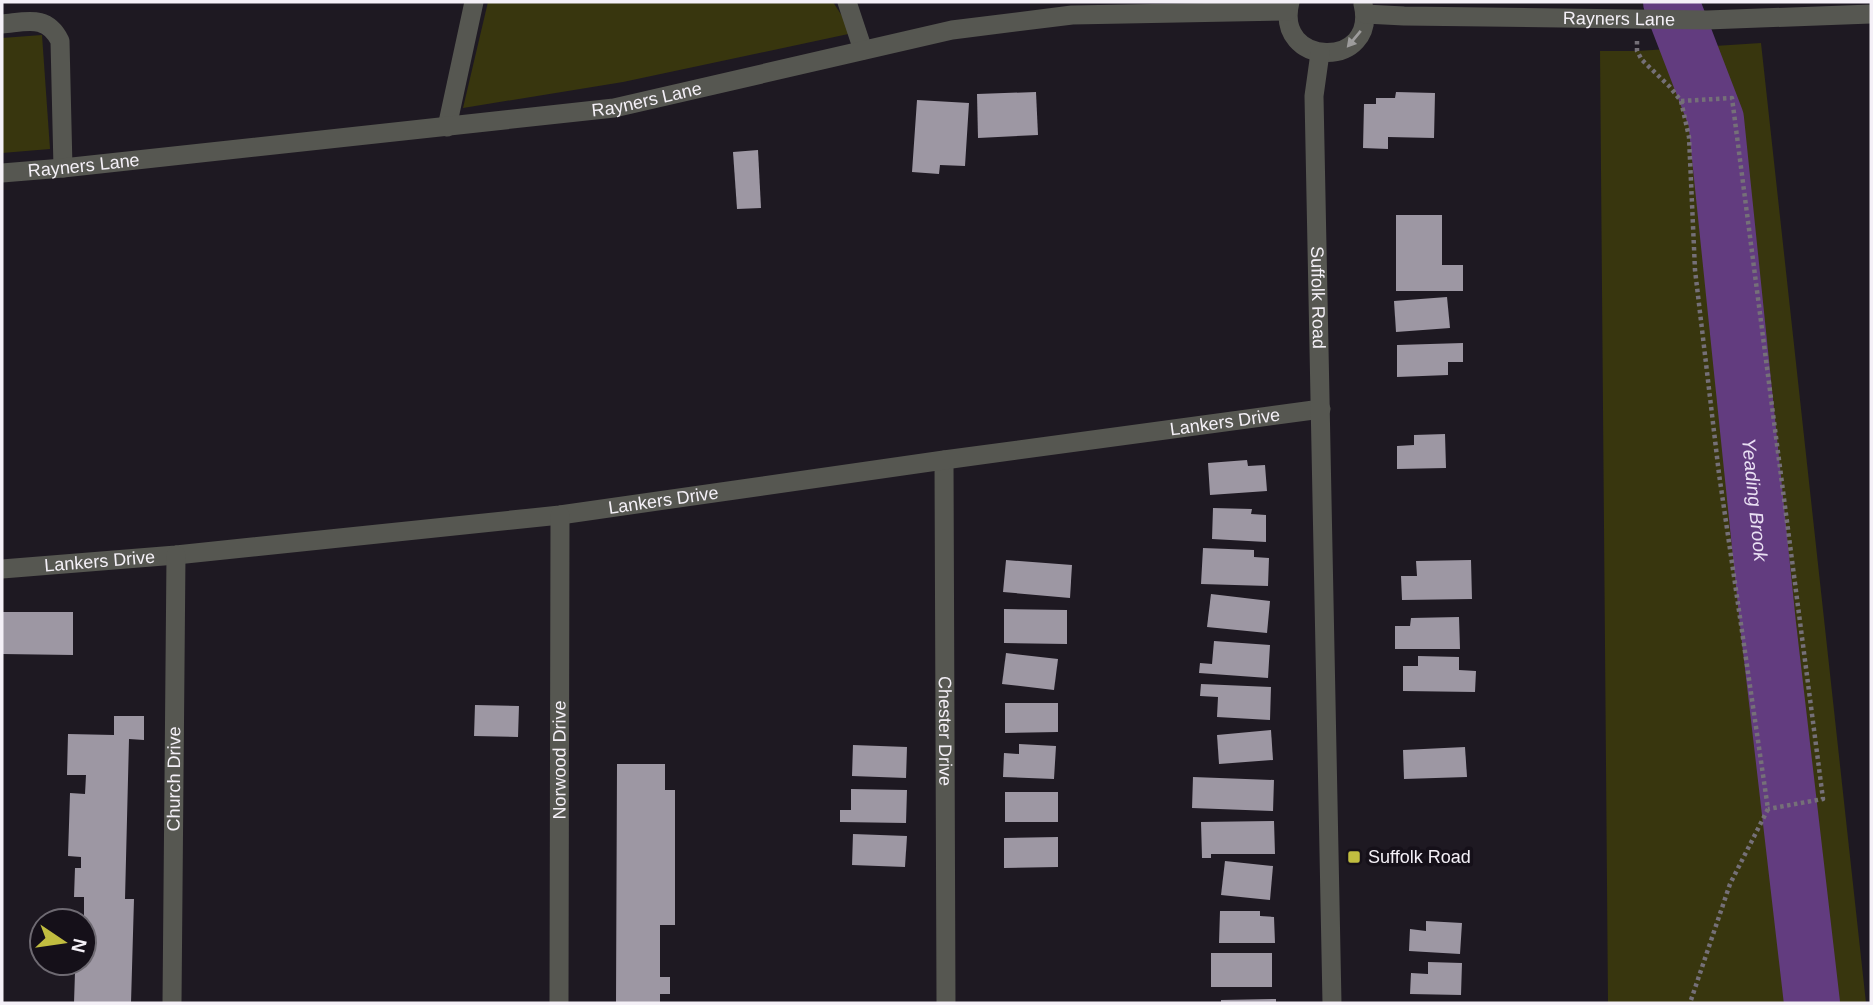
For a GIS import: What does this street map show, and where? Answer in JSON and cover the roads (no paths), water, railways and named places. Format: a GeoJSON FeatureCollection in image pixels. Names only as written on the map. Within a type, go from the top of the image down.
{"type":"FeatureCollection","features":[{"type":"Feature","properties":{"kind":"street"},"geometry":{"type":"LineString","coordinates":[[447,127],[474,2]]}},
{"type":"Feature","properties":{"kind":"street"},"geometry":{"type":"LineString","coordinates":[[847,2],[863,50]]}},
{"type":"Feature","properties":{"kind":"street","name":"Rayners Lane"},"geometry":{"type":"LineString","coordinates":[[2,173],[614,108],[952,30],[1072,15],[1230,7],[1289,7],[1290,27],[1296,39],[1306,48],[1320,53],[1337,53],[1353,44],[1362,29],[1364,8],[1669,20],[1871,15]]}},
{"type":"Feature","properties":{"kind":"street"},"geometry":{"type":"LineString","coordinates":[[2,24],[35,21],[45,23],[55,30],[60,41],[63,168]]}},
{"type":"Feature","properties":{"kind":"street","name":"Suffolk Road"},"geometry":{"type":"LineString","coordinates":[[1320,53],[1314,96],[1332,1003]]}},
{"type":"Feature","properties":{"kind":"street","name":"Lankers Drive"},"geometry":{"type":"LineString","coordinates":[[2,569],[176,555],[560,515],[1321,409]]}},
{"type":"Feature","properties":{"kind":"street","name":"Chester Drive"},"geometry":{"type":"LineString","coordinates":[[944,460],[946,1003]]}},
{"type":"Feature","properties":{"kind":"street","name":"Norwood Drive"},"geometry":{"type":"LineString","coordinates":[[559,1003],[560,515]]}},
{"type":"Feature","properties":{"kind":"street","name":"Church Drive"},"geometry":{"type":"LineString","coordinates":[[172,1003],[176,555]]}},
{"type":"Feature","properties":{"kind":"waterway","name":"Yeading Brook"},"geometry":{"type":"LineString","coordinates":[[1671,2],[1716,119],[1768,624],[1812,1003]]}},
{"type":"Feature","properties":{"kind":"place","name":"Suffolk Road"},"geometry":{"type":"Point","coordinates":[1354,857]}}]}
